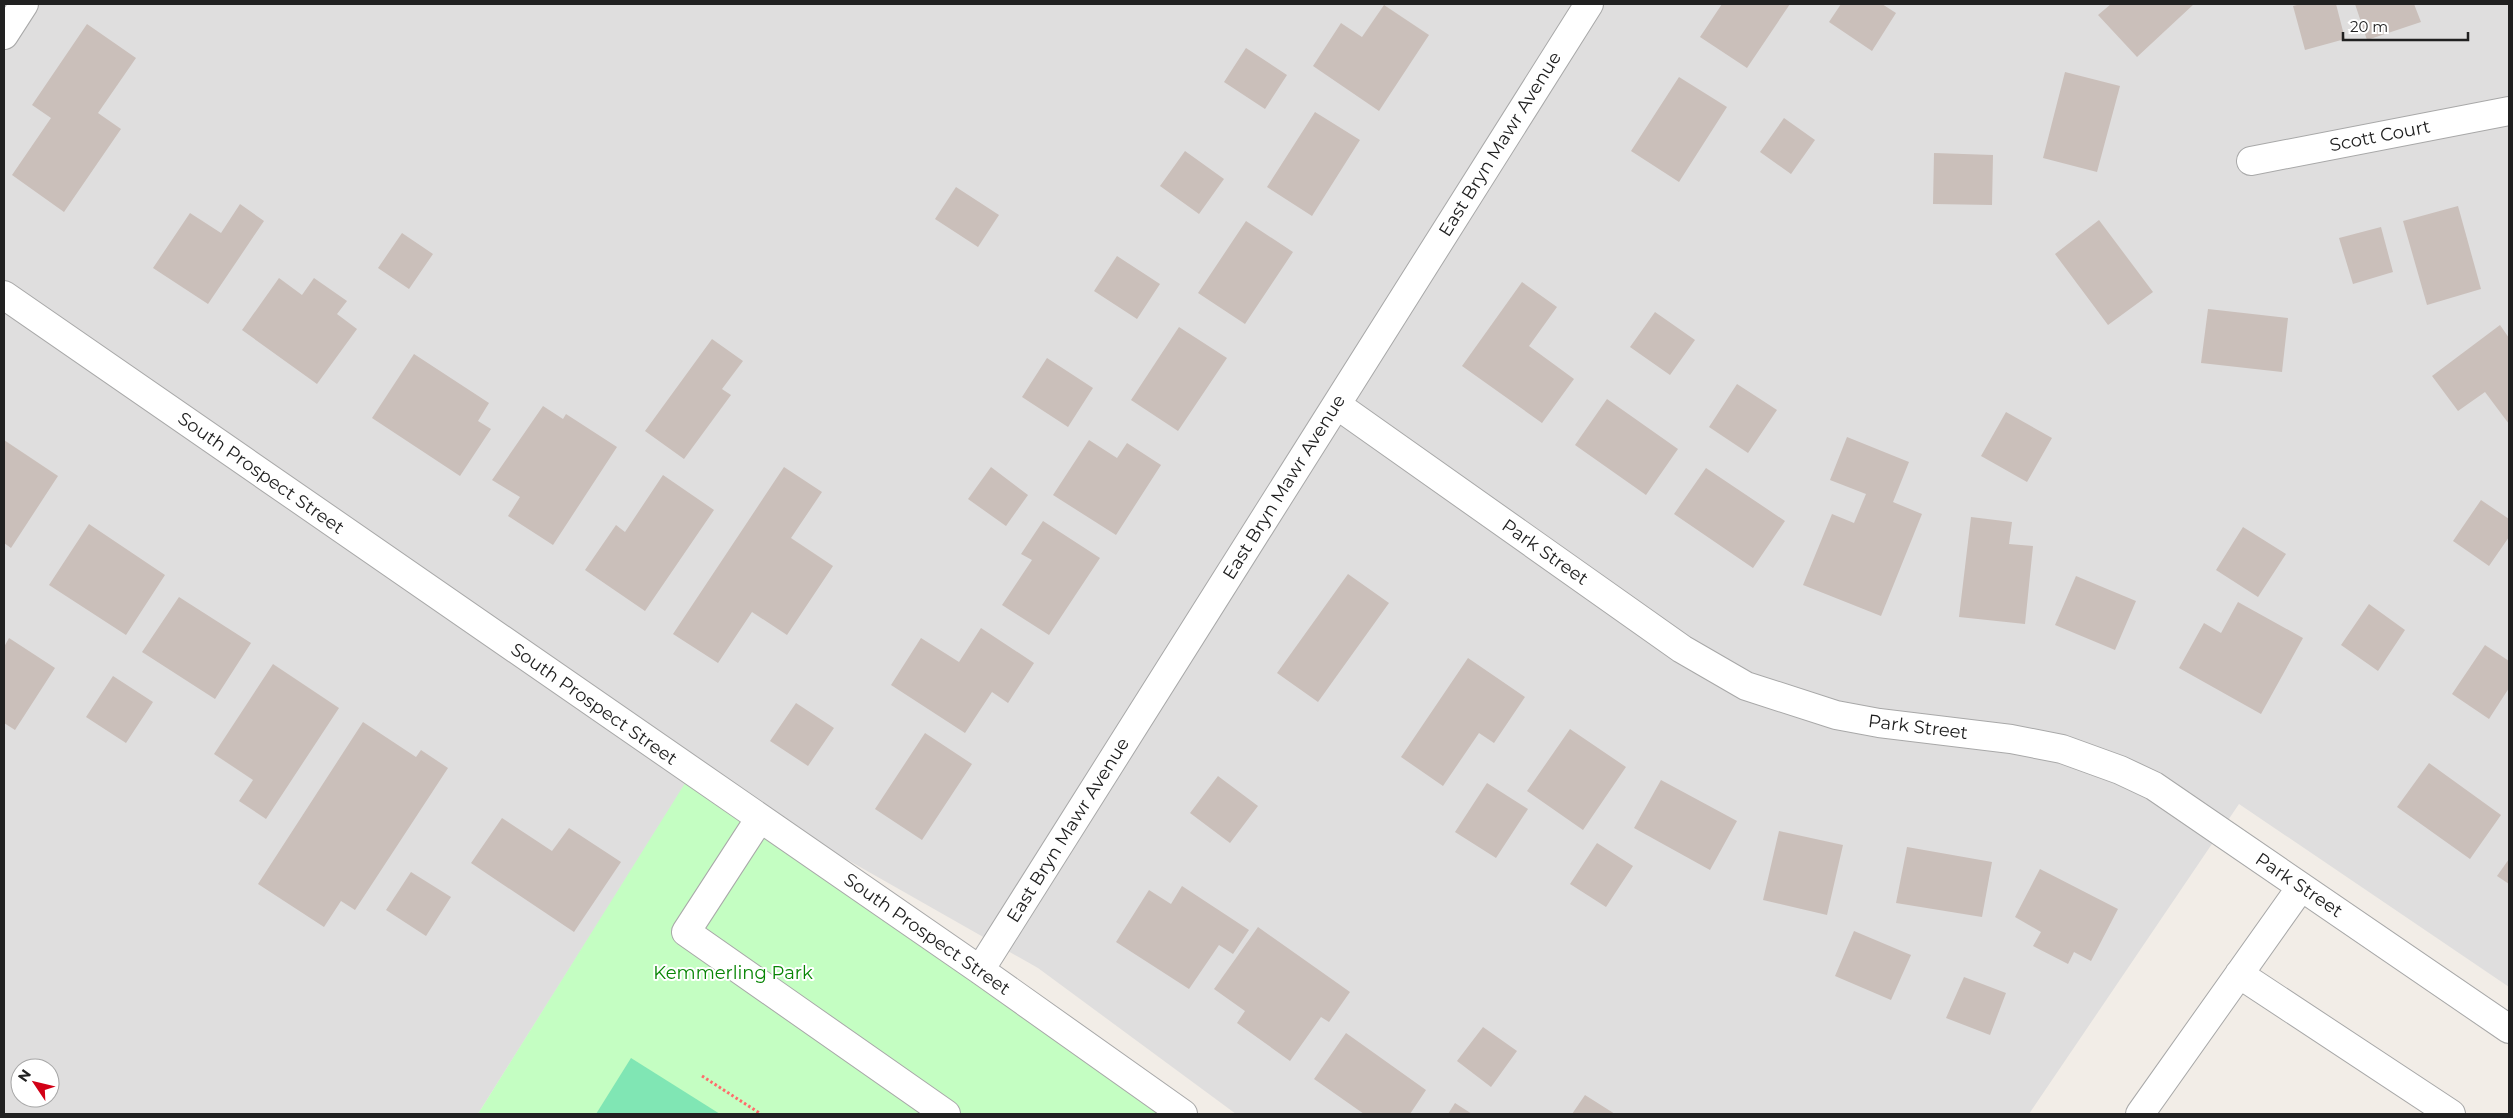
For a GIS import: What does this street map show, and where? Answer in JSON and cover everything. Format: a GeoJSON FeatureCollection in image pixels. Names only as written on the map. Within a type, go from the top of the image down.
{"type":"FeatureCollection","features":[{"type":"Feature","properties":{"kind":"street"},"geometry":{"type":"LineString","coordinates":[[4,35],[24,4]]}},
{"type":"Feature","properties":{"kind":"street","name":"East Bryn Mawr Avenue"},"geometry":{"type":"LineString","coordinates":[[980,970],[1589,4]]}},
{"type":"Feature","properties":{"kind":"street","name":"Scott Court"},"geometry":{"type":"LineString","coordinates":[[2251,161],[2509,111]]}},
{"type":"Feature","properties":{"kind":"street","name":"South Prospect Street"},"geometry":{"type":"LineString","coordinates":[[4,295],[980,970],[1184,1114]]}},
{"type":"Feature","properties":{"kind":"street","name":"Park Street"},"geometry":{"type":"LineString","coordinates":[[1337,404],[1682,649],[1746,686],[1836,716],[2011,739],[2062,749],[2154,786],[2509,1029]]}},
{"type":"Feature","properties":{"kind":"street"},"geometry":{"type":"LineString","coordinates":[[760,818],[686,932],[946,1114]]}},
{"type":"Feature","properties":{"kind":"street"},"geometry":{"type":"LineString","coordinates":[[2140,1114],[2301,886]]}},
{"type":"Feature","properties":{"kind":"street"},"geometry":{"type":"LineString","coordinates":[[2239,974],[2451,1114]]}},
{"type":"Feature","properties":{"kind":"path"},"geometry":{"type":"LineString","coordinates":[[702,1076],[761,1114]]}},
{"type":"Feature","properties":{"kind":"shaded area"},"geometry":{"type":"Polygon","coordinates":[[[4,4],[2509,4],[2509,987],[2239,804],[2029,1114],[1236,1114],[1038,968],[693,772],[478,1114],[4,1114],[4,4]]]}},
{"type":"Feature","properties":{"kind":"green space","name":"Kemmerling Park"},"geometry":{"type":"Polygon","coordinates":[[[692,772],[1180,1114],[478,1114],[692,772]]]}},
{"type":"Feature","properties":{"kind":"green space"},"geometry":{"type":"Polygon","coordinates":[[[631,1058],[720,1114],[596,1114],[631,1058]]]}},
{"type":"Feature","properties":{"kind":"building"},"geometry":{"type":"Polygon","coordinates":[[[1722,4],[1790,4],[1747,68],[1700,37],[1722,4]]]}},
{"type":"Feature","properties":{"kind":"building"},"geometry":{"type":"Polygon","coordinates":[[[1841,4],[1882,4],[1896,13],[1872,51],[1829,22],[1841,4]]]}},
{"type":"Feature","properties":{"kind":"building"},"geometry":{"type":"Polygon","coordinates":[[[2111,4],[2194,4],[2137,57],[2098,15],[2111,4]]]}},
{"type":"Feature","properties":{"kind":"building"},"geometry":{"type":"Polygon","coordinates":[[[2301,4],[2336,4],[2345,39],[2305,50],[2293,6],[2301,4]]]}},
{"type":"Feature","properties":{"kind":"building"},"geometry":{"type":"Polygon","coordinates":[[[2355,4],[2414,4],[2421,22],[2367,40],[2355,4]]]}},
{"type":"Feature","properties":{"kind":"building"},"geometry":{"type":"Polygon","coordinates":[[[1384,5],[1429,35],[1379,111],[1313,66],[1341,23],[1362,37],[1384,5]]]}},
{"type":"Feature","properties":{"kind":"building"},"geometry":{"type":"Polygon","coordinates":[[[87,24],[136,58],[98,113],[121,129],[64,212],[12,175],[51,118],[32,105],[87,24]]]}},
{"type":"Feature","properties":{"kind":"building"},"geometry":{"type":"Polygon","coordinates":[[[1246,48],[1287,75],[1265,109],[1224,82],[1246,48]]]}},
{"type":"Feature","properties":{"kind":"building"},"geometry":{"type":"Polygon","coordinates":[[[2065,72],[2120,86],[2097,172],[2043,158],[2065,72]]]}},
{"type":"Feature","properties":{"kind":"building"},"geometry":{"type":"Polygon","coordinates":[[[1679,77],[1727,107],[1679,182],[1631,151],[1679,77]]]}},
{"type":"Feature","properties":{"kind":"building"},"geometry":{"type":"Polygon","coordinates":[[[1315,112],[1360,140],[1312,216],[1267,187],[1315,112]]]}},
{"type":"Feature","properties":{"kind":"building"},"geometry":{"type":"Polygon","coordinates":[[[1784,118],[1815,140],[1791,174],[1760,152],[1784,118]]]}},
{"type":"Feature","properties":{"kind":"building"},"geometry":{"type":"Polygon","coordinates":[[[1185,151],[1224,179],[1199,214],[1160,186],[1185,151]]]}},
{"type":"Feature","properties":{"kind":"building"},"geometry":{"type":"Polygon","coordinates":[[[1934,153],[1993,155],[1992,205],[1933,204],[1934,153]]]}},
{"type":"Feature","properties":{"kind":"building"},"geometry":{"type":"Polygon","coordinates":[[[956,187],[999,215],[978,247],[935,219],[956,187]]]}},
{"type":"Feature","properties":{"kind":"building"},"geometry":{"type":"Polygon","coordinates":[[[240,204],[264,221],[208,304],[153,268],[190,213],[221,233],[240,204]]]}},
{"type":"Feature","properties":{"kind":"building"},"geometry":{"type":"Polygon","coordinates":[[[2458,206],[2481,289],[2427,305],[2403,221],[2458,206]]]}},
{"type":"Feature","properties":{"kind":"building"},"geometry":{"type":"Polygon","coordinates":[[[2099,220],[2153,292],[2108,325],[2055,254],[2099,220]]]}},
{"type":"Feature","properties":{"kind":"building"},"geometry":{"type":"Polygon","coordinates":[[[1246,221],[1293,252],[1245,324],[1198,293],[1246,221]]]}},
{"type":"Feature","properties":{"kind":"building"},"geometry":{"type":"Polygon","coordinates":[[[2381,227],[2393,272],[2353,284],[2339,238],[2381,227]]]}},
{"type":"Feature","properties":{"kind":"building"},"geometry":{"type":"Polygon","coordinates":[[[402,233],[433,254],[409,289],[378,268],[402,233]]]}},
{"type":"Feature","properties":{"kind":"building"},"geometry":{"type":"Polygon","coordinates":[[[1117,256],[1160,284],[1137,319],[1094,291],[1117,256]]]}},
{"type":"Feature","properties":{"kind":"building"},"geometry":{"type":"Polygon","coordinates":[[[279,278],[302,295],[314,278],[347,301],[337,314],[357,329],[317,384],[242,330],[279,278]]]}},
{"type":"Feature","properties":{"kind":"building"},"geometry":{"type":"Polygon","coordinates":[[[1522,282],[1557,307],[1529,346],[1574,379],[1542,423],[1462,366],[1522,282]]]}},
{"type":"Feature","properties":{"kind":"building"},"geometry":{"type":"Polygon","coordinates":[[[2208,309],[2288,318],[2282,372],[2201,363],[2208,309]]]}},
{"type":"Feature","properties":{"kind":"building"},"geometry":{"type":"Polygon","coordinates":[[[1655,312],[1695,340],[1670,375],[1630,347],[1655,312]]]}},
{"type":"Feature","properties":{"kind":"building"},"geometry":{"type":"Polygon","coordinates":[[[2500,325],[2509,338],[2509,424],[2485,392],[2458,411],[2432,376],[2500,325]]]}},
{"type":"Feature","properties":{"kind":"building"},"geometry":{"type":"Polygon","coordinates":[[[1179,327],[1227,358],[1178,431],[1131,400],[1179,327]]]}},
{"type":"Feature","properties":{"kind":"building"},"geometry":{"type":"Polygon","coordinates":[[[712,339],[743,361],[722,389],[731,395],[684,459],[645,431],[712,339]]]}},
{"type":"Feature","properties":{"kind":"building"},"geometry":{"type":"Polygon","coordinates":[[[414,354],[489,403],[478,421],[491,429],[460,476],[372,418],[414,354]]]}},
{"type":"Feature","properties":{"kind":"building"},"geometry":{"type":"Polygon","coordinates":[[[1047,358],[1093,388],[1068,427],[1022,397],[1047,358]]]}},
{"type":"Feature","properties":{"kind":"building"},"geometry":{"type":"Polygon","coordinates":[[[1737,384],[1777,410],[1748,453],[1709,427],[1737,384]]]}},
{"type":"Feature","properties":{"kind":"building"},"geometry":{"type":"Polygon","coordinates":[[[1607,399],[1678,449],[1646,495],[1575,445],[1607,399]]]}},
{"type":"Feature","properties":{"kind":"building"},"geometry":{"type":"Polygon","coordinates":[[[543,406],[563,419],[566,414],[617,447],[553,545],[508,516],[520,497],[492,480],[543,406]]]}},
{"type":"Feature","properties":{"kind":"building"},"geometry":{"type":"Polygon","coordinates":[[[2006,412],[2052,438],[2027,482],[1981,456],[2006,412]]]}},
{"type":"Feature","properties":{"kind":"building"},"geometry":{"type":"Polygon","coordinates":[[[1847,437],[1909,462],[1893,502],[1922,514],[1881,616],[1803,585],[1832,514],[1854,523],[1866,494],[1830,480],[1847,437]]]}},
{"type":"Feature","properties":{"kind":"building"},"geometry":{"type":"Polygon","coordinates":[[[4,440],[58,476],[11,548],[4,543],[4,440]]]}},
{"type":"Feature","properties":{"kind":"building"},"geometry":{"type":"Polygon","coordinates":[[[1089,440],[1117,458],[1127,443],[1161,465],[1116,535],[1053,495],[1089,440]]]}},
{"type":"Feature","properties":{"kind":"building"},"geometry":{"type":"Polygon","coordinates":[[[784,467],[822,492],[791,538],[833,566],[787,635],[752,612],[718,663],[673,634],[784,467]]]}},
{"type":"Feature","properties":{"kind":"building"},"geometry":{"type":"Polygon","coordinates":[[[991,467],[1028,495],[1006,526],[968,499],[991,467]]]}},
{"type":"Feature","properties":{"kind":"building"},"geometry":{"type":"Polygon","coordinates":[[[1706,468],[1785,521],[1753,568],[1674,514],[1706,468]]]}},
{"type":"Feature","properties":{"kind":"building"},"geometry":{"type":"Polygon","coordinates":[[[663,475],[714,510],[645,611],[585,570],[616,525],[625,532],[663,475]]]}},
{"type":"Feature","properties":{"kind":"building"},"geometry":{"type":"Polygon","coordinates":[[[2481,500],[2509,519],[2509,537],[2489,566],[2453,541],[2481,500]]]}},
{"type":"Feature","properties":{"kind":"building"},"geometry":{"type":"Polygon","coordinates":[[[1971,517],[2012,522],[2009,544],[2033,546],[2025,624],[1959,617],[1971,517]]]}},
{"type":"Feature","properties":{"kind":"building"},"geometry":{"type":"Polygon","coordinates":[[[1043,521],[1100,558],[1049,635],[1002,605],[1032,560],[1021,554],[1043,521]]]}},
{"type":"Feature","properties":{"kind":"building"},"geometry":{"type":"Polygon","coordinates":[[[89,524],[165,575],[126,635],[49,585],[89,524]]]}},
{"type":"Feature","properties":{"kind":"building"},"geometry":{"type":"Polygon","coordinates":[[[2243,527],[2286,554],[2258,597],[2216,570],[2243,527]]]}},
{"type":"Feature","properties":{"kind":"building"},"geometry":{"type":"Polygon","coordinates":[[[1348,574],[1389,603],[1318,702],[1277,673],[1348,574]]]}},
{"type":"Feature","properties":{"kind":"building"},"geometry":{"type":"Polygon","coordinates":[[[2076,576],[2136,601],[2115,650],[2055,625],[2076,576]]]}},
{"type":"Feature","properties":{"kind":"building"},"geometry":{"type":"Polygon","coordinates":[[[179,597],[251,643],[215,699],[142,652],[179,597]]]}},
{"type":"Feature","properties":{"kind":"building"},"geometry":{"type":"Polygon","coordinates":[[[2238,602],[2303,638],[2261,714],[2179,668],[2204,623],[2221,633],[2238,602]]]}},
{"type":"Feature","properties":{"kind":"building"},"geometry":{"type":"Polygon","coordinates":[[[2369,604],[2405,630],[2378,671],[2341,645],[2369,604]]]}},
{"type":"Feature","properties":{"kind":"building"},"geometry":{"type":"Polygon","coordinates":[[[981,628],[1034,663],[1008,703],[992,692],[965,733],[891,685],[921,638],[959,662],[981,628]]]}},
{"type":"Feature","properties":{"kind":"building"},"geometry":{"type":"Polygon","coordinates":[[[9,638],[55,668],[15,730],[4,723],[4,647],[9,638]]]}},
{"type":"Feature","properties":{"kind":"building"},"geometry":{"type":"Polygon","coordinates":[[[2485,645],[2509,661],[2509,688],[2489,719],[2452,694],[2485,645]]]}},
{"type":"Feature","properties":{"kind":"building"},"geometry":{"type":"Polygon","coordinates":[[[1468,658],[1525,697],[1494,743],[1479,733],[1443,786],[1401,757],[1468,658]]]}},
{"type":"Feature","properties":{"kind":"building"},"geometry":{"type":"Polygon","coordinates":[[[273,664],[339,708],[266,819],[239,801],[253,780],[214,754],[273,664]]]}},
{"type":"Feature","properties":{"kind":"building"},"geometry":{"type":"Polygon","coordinates":[[[113,676],[153,702],[126,743],[86,717],[113,676]]]}},
{"type":"Feature","properties":{"kind":"building"},"geometry":{"type":"Polygon","coordinates":[[[796,703],[834,728],[808,766],[770,741],[796,703]]]}},
{"type":"Feature","properties":{"kind":"building"},"geometry":{"type":"Polygon","coordinates":[[[363,722],[416,757],[421,750],[448,768],[355,910],[341,901],[324,927],[258,884],[363,722]]]}},
{"type":"Feature","properties":{"kind":"building"},"geometry":{"type":"Polygon","coordinates":[[[1570,729],[1626,767],[1583,830],[1527,791],[1570,729]]]}},
{"type":"Feature","properties":{"kind":"building"},"geometry":{"type":"Polygon","coordinates":[[[925,733],[972,764],[922,840],[875,809],[925,733]]]}},
{"type":"Feature","properties":{"kind":"building"},"geometry":{"type":"Polygon","coordinates":[[[2429,763],[2501,815],[2470,859],[2397,807],[2429,763]]]}},
{"type":"Feature","properties":{"kind":"building"},"geometry":{"type":"Polygon","coordinates":[[[1218,776],[1258,806],[1230,843],[1190,813],[1218,776]]]}},
{"type":"Feature","properties":{"kind":"building"},"geometry":{"type":"Polygon","coordinates":[[[1661,780],[1737,821],[1710,870],[1634,828],[1661,780]]]}},
{"type":"Feature","properties":{"kind":"building"},"geometry":{"type":"Polygon","coordinates":[[[1487,783],[1528,809],[1496,858],[1455,832],[1487,783]]]}},
{"type":"Feature","properties":{"kind":"building"},"geometry":{"type":"Polygon","coordinates":[[[502,818],[552,851],[569,828],[621,862],[574,932],[471,863],[502,818]]]}},
{"type":"Feature","properties":{"kind":"building"},"geometry":{"type":"Polygon","coordinates":[[[1779,831],[1843,845],[1827,915],[1763,900],[1779,831]]]}},
{"type":"Feature","properties":{"kind":"building"},"geometry":{"type":"Polygon","coordinates":[[[1597,843],[1633,866],[1606,907],[1570,884],[1597,843]]]}},
{"type":"Feature","properties":{"kind":"building"},"geometry":{"type":"Polygon","coordinates":[[[1907,847],[1992,862],[1982,917],[1896,903],[1907,847]]]}},
{"type":"Feature","properties":{"kind":"building"},"geometry":{"type":"Polygon","coordinates":[[[2509,859],[2509,884],[2497,876],[2509,859]]]}},
{"type":"Feature","properties":{"kind":"building"},"geometry":{"type":"Polygon","coordinates":[[[2040,869],[2118,909],[2091,961],[2074,952],[2068,964],[2033,946],[2041,932],[2015,917],[2040,869]]]}},
{"type":"Feature","properties":{"kind":"building"},"geometry":{"type":"Polygon","coordinates":[[[411,872],[451,897],[426,936],[386,910],[411,872]]]}},
{"type":"Feature","properties":{"kind":"building"},"geometry":{"type":"Polygon","coordinates":[[[1182,886],[1249,930],[1233,954],[1219,945],[1189,989],[1116,942],[1149,890],[1171,904],[1182,886]]]}},
{"type":"Feature","properties":{"kind":"building"},"geometry":{"type":"Polygon","coordinates":[[[1258,927],[1350,992],[1329,1022],[1321,1017],[1290,1061],[1237,1023],[1245,1011],[1214,989],[1258,927]]]}},
{"type":"Feature","properties":{"kind":"building"},"geometry":{"type":"Polygon","coordinates":[[[1854,931],[1911,955],[1891,1000],[1835,976],[1854,931]]]}},
{"type":"Feature","properties":{"kind":"building"},"geometry":{"type":"Polygon","coordinates":[[[1964,977],[2006,993],[1990,1035],[1946,1018],[1964,977]]]}},
{"type":"Feature","properties":{"kind":"building"},"geometry":{"type":"Polygon","coordinates":[[[1483,1027],[1517,1051],[1491,1087],[1457,1061],[1483,1027]]]}},
{"type":"Feature","properties":{"kind":"building"},"geometry":{"type":"Polygon","coordinates":[[[1346,1033],[1426,1090],[1410,1114],[1364,1114],[1314,1079],[1346,1033]]]}},
{"type":"Feature","properties":{"kind":"building"},"geometry":{"type":"Polygon","coordinates":[[[1585,1095],[1615,1114],[1572,1114],[1585,1095]]]}},
{"type":"Feature","properties":{"kind":"building"},"geometry":{"type":"Polygon","coordinates":[[[1455,1103],[1472,1114],[1448,1114],[1455,1103]]]}}]}
